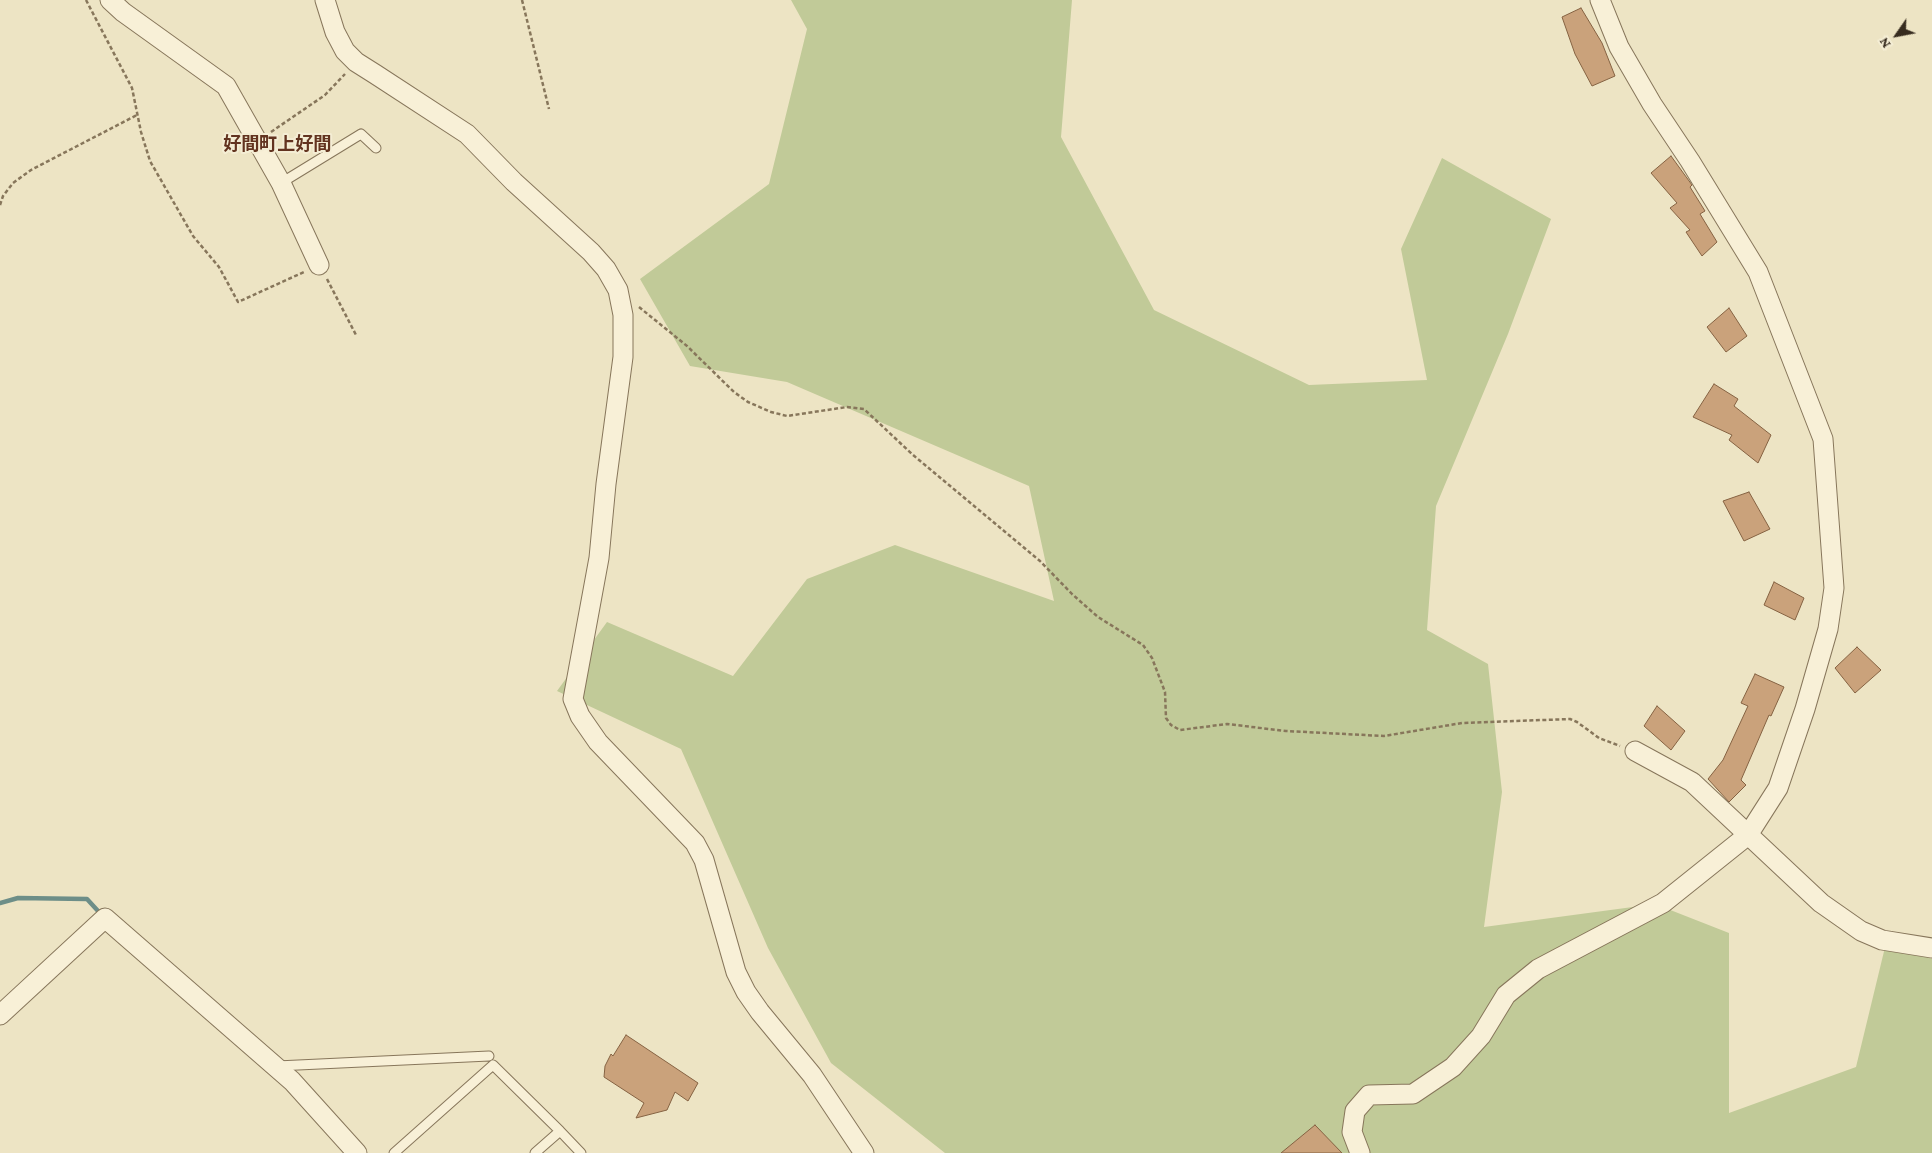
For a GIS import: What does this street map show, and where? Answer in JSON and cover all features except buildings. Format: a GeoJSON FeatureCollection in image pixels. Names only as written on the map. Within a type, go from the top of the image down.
{"type":"FeatureCollection","features":[{"type":"Feature","properties":{"kind":"street"},"geometry":{"type":"LineString","coordinates":[[110,0],[123,12],[226,86],[282,183],[319,265]]}},
{"type":"Feature","properties":{"kind":"street"},"geometry":{"type":"LineString","coordinates":[[325,0],[335,32],[345,51],[356,62],[467,134],[514,182],[591,252],[606,269],[618,290],[623,315],[623,357],[606,484],[599,558],[574,698],[580,716],[598,742],[695,843],[704,860],[736,972],[746,992],[760,1012],[812,1074],[864,1153]]}},
{"type":"Feature","properties":{"kind":"street"},"geometry":{"type":"LineString","coordinates":[[1360,1153],[1352,1132],[1355,1111],[1369,1095],[1413,1094],[1453,1067],[1481,1036],[1506,995],[1538,968],[1663,903],[1748,834],[1778,788],[1805,709],[1828,629],[1834,588],[1823,439],[1758,272],[1690,161],[1652,104],[1619,47],[1600,0]]}},
{"type":"Feature","properties":{"kind":"street"},"geometry":{"type":"LineString","coordinates":[[1635,751],[1692,782],[1821,903],[1861,931],[1882,940],[1932,948]]}},
{"type":"Feature","properties":{"kind":"street"},"geometry":{"type":"LineString","coordinates":[[0,1015],[105,918],[292,1081],[358,1153]]}},
{"type":"Feature","properties":{"kind":"lane"},"geometry":{"type":"LineString","coordinates":[[282,183],[361,134],[376,148]]}},
{"type":"Feature","properties":{"kind":"lane"},"geometry":{"type":"LineString","coordinates":[[275,1066],[490,1056]]}},
{"type":"Feature","properties":{"kind":"lane"},"geometry":{"type":"LineString","coordinates":[[394,1153],[493,1065],[581,1153]]}},
{"type":"Feature","properties":{"kind":"lane"},"geometry":{"type":"LineString","coordinates":[[535,1153],[560,1131]]}},
{"type":"Feature","properties":{"kind":"path"},"geometry":{"type":"LineString","coordinates":[[86,0],[132,88],[137,115],[150,161],[193,236],[219,267],[238,302],[319,265],[356,335]]}},
{"type":"Feature","properties":{"kind":"path"},"geometry":{"type":"LineString","coordinates":[[522,0],[549,109]]}},
{"type":"Feature","properties":{"kind":"path"},"geometry":{"type":"LineString","coordinates":[[258,140],[291,120],[325,95],[356,62]]}},
{"type":"Feature","properties":{"kind":"path"},"geometry":{"type":"LineString","coordinates":[[0,205],[3,196],[13,183],[31,170],[137,115]]}},
{"type":"Feature","properties":{"kind":"path"},"geometry":{"type":"LineString","coordinates":[[618,290],[687,346],[734,392],[748,402],[771,412],[787,416],[847,407],[864,409],[913,455],[1040,561],[1072,594],[1098,617],[1143,645],[1152,658],[1165,692],[1166,718],[1171,725],[1180,730],[1227,724],[1286,731],[1384,736],[1462,723],[1570,719],[1599,738],[1635,751]]}},
{"type":"Feature","properties":{"kind":"green space"},"geometry":{"type":"Polygon","coordinates":[[[791,0],[1072,0],[1061,137],[1154,310],[1309,385],[1427,380],[1401,249],[1442,158],[1551,219],[1508,334],[1436,506],[1427,630],[1488,664],[1502,792],[1484,927],[1655,904],[1729,933],[1729,1113],[1856,1067],[1887,939],[1932,959],[1932,1153],[945,1153],[831,1063],[768,948],[681,749],[557,691],[607,622],[733,676],[807,579],[895,545],[1054,601],[1029,486],[787,382],[690,366],[640,279],[769,184],[807,29],[791,0]]]}},
{"type":"Feature","properties":{"kind":"waterway"},"geometry":{"type":"LineString","coordinates":[[0,903],[18,898],[87,899],[98,911]]}},
{"type":"Feature","properties":{"kind":"district","name":"好間町上好間"},"geometry":{"type":"Point","coordinates":[277,144]}}]}
